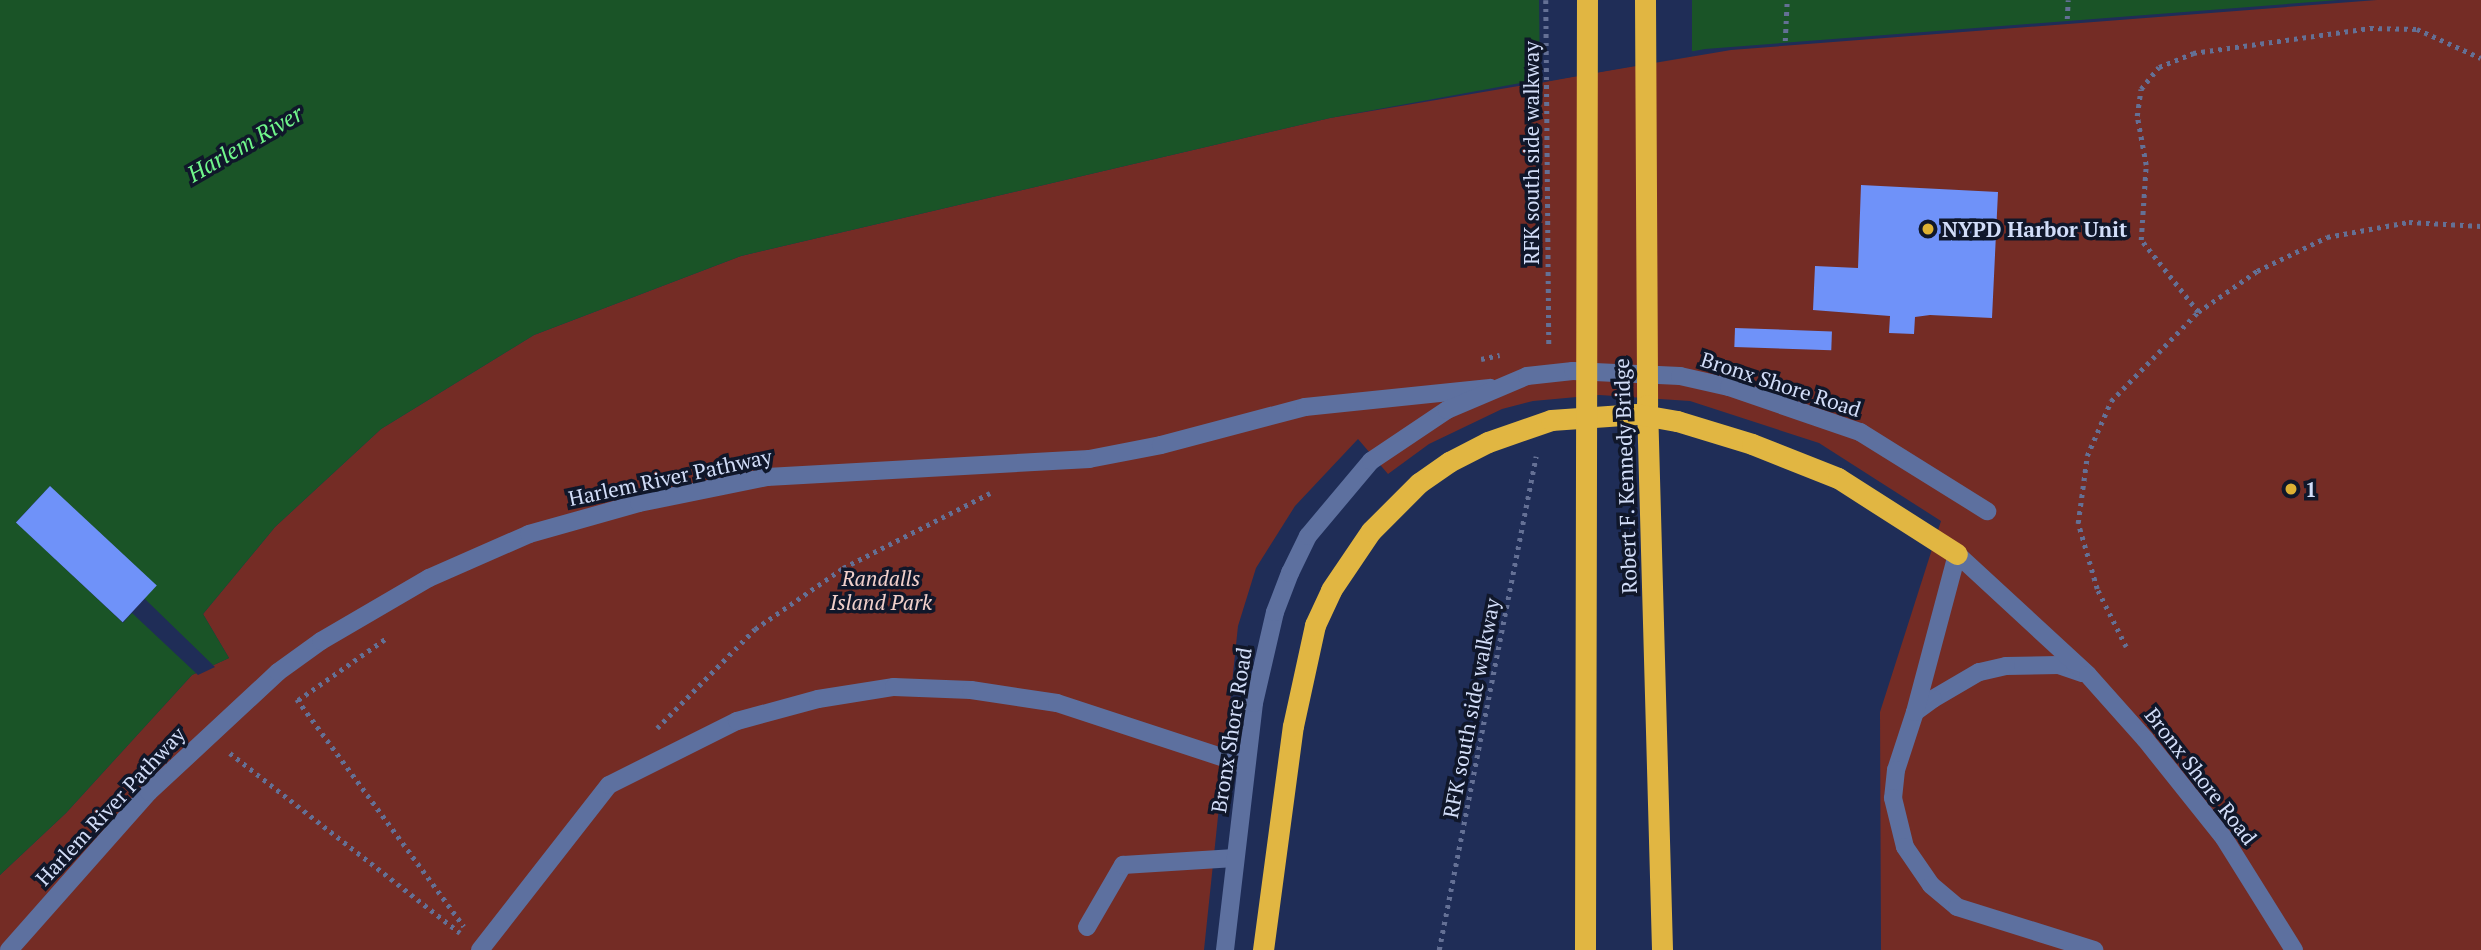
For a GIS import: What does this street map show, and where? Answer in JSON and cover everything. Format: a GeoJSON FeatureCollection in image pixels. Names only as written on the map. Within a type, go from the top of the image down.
{"type":"FeatureCollection","features":[{"type":"Feature","properties":{"kind":"highway","name":"Robert F. Kennedy Bridge"},"geometry":{"type":"LineString","coordinates":[[1585,950],[1587,0]]}},
{"type":"Feature","properties":{"kind":"highway","name":"Robert F. Kennedy Bridge"},"geometry":{"type":"LineString","coordinates":[[1645,0],[1646,365],[1662,950]]}},
{"type":"Feature","properties":{"kind":"highway"},"geometry":{"type":"LineString","coordinates":[[1264,940],[1293,726],[1315,625],[1331,590],[1371,531],[1394,506],[1449,462],[1488,442],[1551,420],[1602,414],[1677,421],[1752,444],[1838,478],[1957,554]]}},
{"type":"Feature","properties":{"kind":"street","name":"Bronx Shore Road"},"geometry":{"type":"LineString","coordinates":[[1225,950],[1254,703],[1275,612],[1308,536],[1371,461],[1409,433],[1490,388],[1527,376],[1573,371],[1680,376],[1729,387],[1860,432],[1987,511]]}},
{"type":"Feature","properties":{"kind":"street","name":"Harlem River Pathway"},"geometry":{"type":"LineString","coordinates":[[9,950],[149,792],[278,672],[342,628],[481,553],[639,503],[771,477],[1088,459],[1161,445],[1305,407],[1490,388]]}},
{"type":"Feature","properties":{"kind":"street","name":"Bronx Shore Road"},"geometry":{"type":"LineString","coordinates":[[1957,554],[2088,675],[2202,808],[2294,950]]}},
{"type":"Feature","properties":{"kind":"street"},"geometry":{"type":"LineString","coordinates":[[1957,554],[1915,712],[1896,770],[1893,798],[1905,847],[1931,885],[1957,907],[2094,950]]}},
{"type":"Feature","properties":{"kind":"street"},"geometry":{"type":"LineString","coordinates":[[1915,712],[1979,672],[2006,666],[2059,665],[2088,675]]}},
{"type":"Feature","properties":{"kind":"street"},"geometry":{"type":"LineString","coordinates":[[481,950],[609,785],[737,721],[818,699],[894,687],[971,690],[1044,701],[1246,765]]}},
{"type":"Feature","properties":{"kind":"street"},"geometry":{"type":"LineString","coordinates":[[1087,927],[1123,865],[1234,858]]}},
{"type":"Feature","properties":{"kind":"path","name":"RFK south side walkway"},"geometry":{"type":"LineString","coordinates":[[1546,0],[1549,347]]}},
{"type":"Feature","properties":{"kind":"path"},"geometry":{"type":"LineString","coordinates":[[1785,41],[1787,0]]}},
{"type":"Feature","properties":{"kind":"path"},"geometry":{"type":"LineString","coordinates":[[2067,19],[2068,0]]}},
{"type":"Feature","properties":{"kind":"path"},"geometry":{"type":"LineString","coordinates":[[2198,312],[2141,240],[2146,165],[2137,116],[2141,89],[2159,67],[2193,53],[2370,28],[2417,29],[2452,41],[2481,58]]}},
{"type":"Feature","properties":{"kind":"path"},"geometry":{"type":"LineString","coordinates":[[2126,647],[2097,589],[2078,523],[2087,456],[2111,401],[2198,312],[2257,271],[2327,237],[2409,222],[2481,226]]}},
{"type":"Feature","properties":{"kind":"path","name":"RFK south side walkway"},"geometry":{"type":"LineString","coordinates":[[1439,950],[1534,471]]}},
{"type":"Feature","properties":{"kind":"path"},"geometry":{"type":"LineString","coordinates":[[653,732],[755,629],[843,568],[1002,486]]}},
{"type":"Feature","properties":{"kind":"path"},"geometry":{"type":"LineString","coordinates":[[298,700],[384,640]]}},
{"type":"Feature","properties":{"kind":"path"},"geometry":{"type":"LineString","coordinates":[[278,672],[481,950]]}},
{"type":"Feature","properties":{"kind":"path"},"geometry":{"type":"LineString","coordinates":[[208,735],[481,950]]}},
{"type":"Feature","properties":{"kind":"green space","name":"Randalls Island Park"},"geometry":{"type":"Polygon","coordinates":[[[2377,0],[2481,0],[2481,950],[1881,950],[1880,712],[1941,521],[1819,443],[1690,401],[1599,395],[1533,401],[1502,409],[1429,444],[1388,474],[1358,439],[1295,506],[1256,568],[1238,626],[1204,950],[0,950],[0,875],[66,813],[192,675],[229,658],[203,614],[275,527],[381,429],[534,335],[741,256],[1330,118],[1731,50],[2377,0]]]}},
{"type":"Feature","properties":{"kind":"water","name":"Harlem River"},"geometry":{"type":"Polygon","coordinates":[[[0,0],[2339,0],[1705,49],[1330,118],[741,256],[534,335],[381,429],[275,527],[203,614],[229,658],[192,675],[66,813],[0,875],[0,0]]]}},
{"type":"Feature","properties":{"kind":"pier"},"geometry":{"type":"Polygon","coordinates":[[[1539,0],[1692,0],[1692,55],[1540,83],[1539,0]]]}},
{"type":"Feature","properties":{"kind":"pier"},"geometry":{"type":"Polygon","coordinates":[[[50,486],[145,599],[215,667],[198,675],[132,613],[123,623],[16,522],[50,486]]]}},
{"type":"Feature","properties":{"kind":"building","name":"NYPD Harbor Unit"},"geometry":{"type":"Polygon","coordinates":[[[1861,185],[1998,192],[1992,318],[1930,315],[1915,317],[1914,334],[1889,333],[1890,316],[1813,310],[1815,266],[1858,268],[1861,185]]]}},
{"type":"Feature","properties":{"kind":"building"},"geometry":{"type":"Polygon","coordinates":[[[1735,328],[1832,331],[1831,350],[1734,347],[1735,328]]]}},
{"type":"Feature","properties":{"kind":"building"},"geometry":{"type":"Polygon","coordinates":[[[50,486],[157,586],[123,622],[16,523],[50,486]]]}},
{"type":"Feature","properties":{"kind":"place","name":"NYPD Harbor Unit"},"geometry":{"type":"Point","coordinates":[1928,229]}},
{"type":"Feature","properties":{"kind":"place","name":"1"},"geometry":{"type":"Point","coordinates":[2291,489]}}]}
